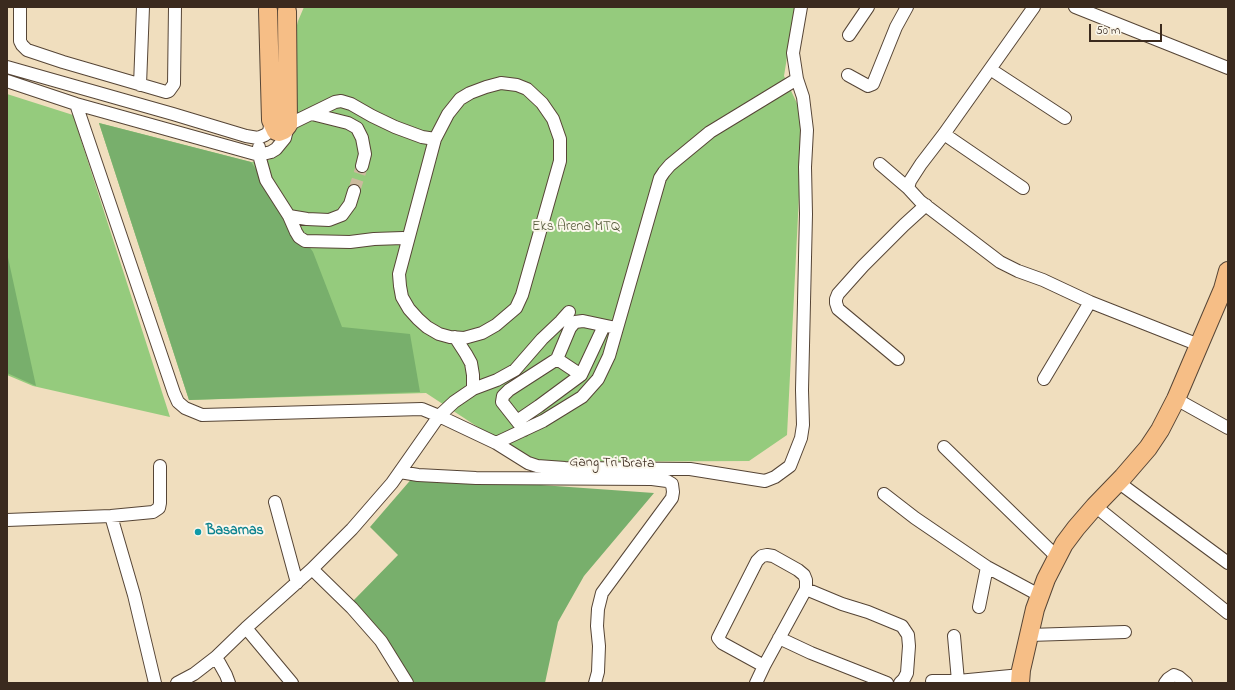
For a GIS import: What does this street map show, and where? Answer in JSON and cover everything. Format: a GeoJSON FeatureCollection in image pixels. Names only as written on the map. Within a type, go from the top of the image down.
{"type":"FeatureCollection","features":[{"type":"Feature","properties":{"kind":"highway"},"geometry":{"type":"LineString","coordinates":[[267,9],[277,14],[289,9],[288,126],[279,132],[276,131],[271,120],[267,9]]}},
{"type":"Feature","properties":{"kind":"highway"},"geometry":{"type":"LineString","coordinates":[[1021,679],[1038,595],[1057,557],[1064,544],[1095,506],[1148,448],[1160,430],[1176,399],[1225,290],[1228,271]]}},
{"type":"Feature","properties":{"kind":"street"},"geometry":{"type":"LineString","coordinates":[[20,7],[20,41],[27,50],[166,92],[169,91],[174,84],[175,7]]}},
{"type":"Feature","properties":{"kind":"street"},"geometry":{"type":"LineString","coordinates":[[140,85],[143,7]]}},
{"type":"Feature","properties":{"kind":"street"},"geometry":{"type":"LineString","coordinates":[[76,104],[174,393],[178,402],[185,408],[202,415],[422,409],[496,443],[528,463],[548,467],[690,469],[765,480],[775,477],[790,466],[802,438],[803,425],[802,390],[806,214],[805,167],[807,130],[803,97],[797,79],[793,53],[797,22],[801,7]]}},
{"type":"Feature","properties":{"kind":"street"},"geometry":{"type":"LineString","coordinates":[[849,35],[868,7]]}},
{"type":"Feature","properties":{"kind":"street"},"geometry":{"type":"LineString","coordinates":[[848,75],[868,86],[873,84],[896,27],[907,7]]}},
{"type":"Feature","properties":{"kind":"street"},"geometry":{"type":"LineString","coordinates":[[908,188],[910,181],[921,164],[1034,7]]}},
{"type":"Feature","properties":{"kind":"street"},"geometry":{"type":"LineString","coordinates":[[1075,7],[1228,68]]}},
{"type":"Feature","properties":{"kind":"street"},"geometry":{"type":"LineString","coordinates":[[7,67],[246,136],[258,138],[262,137],[269,132],[271,120]]}},
{"type":"Feature","properties":{"kind":"street"},"geometry":{"type":"LineString","coordinates":[[990,69],[1065,118]]}},
{"type":"Feature","properties":{"kind":"street"},"geometry":{"type":"LineString","coordinates":[[520,426],[543,420],[582,397],[598,379],[609,356],[660,178],[664,172],[710,132],[797,79]]}},
{"type":"Feature","properties":{"kind":"street"},"geometry":{"type":"LineString","coordinates":[[7,81],[76,104],[259,155],[276,149],[285,138],[288,126],[335,102],[340,101],[345,102],[395,127],[435,139]]}},
{"type":"Feature","properties":{"kind":"street"},"geometry":{"type":"LineString","coordinates":[[501,83],[517,85],[527,89],[542,103],[553,119],[560,139],[560,161],[522,295],[516,308],[496,326],[482,333],[464,338],[439,334],[418,319],[409,309],[402,297],[400,286],[399,274],[435,139],[448,114],[460,99],[470,93],[501,83]]}},
{"type":"Feature","properties":{"kind":"street"},"geometry":{"type":"LineString","coordinates":[[312,114],[348,123],[357,128],[362,138],[365,154],[362,166]]}},
{"type":"Feature","properties":{"kind":"street"},"geometry":{"type":"LineString","coordinates":[[944,134],[1023,188]]}},
{"type":"Feature","properties":{"kind":"street"},"geometry":{"type":"LineString","coordinates":[[258,138],[259,155],[266,180],[289,216],[299,237],[305,241],[350,242],[403,238],[408,240]]}},
{"type":"Feature","properties":{"kind":"street"},"geometry":{"type":"LineString","coordinates":[[880,164],[908,188],[920,201],[1000,262],[1090,302],[1199,345]]}},
{"type":"Feature","properties":{"kind":"street"},"geometry":{"type":"LineString","coordinates":[[289,216],[329,220],[342,215],[350,204],[354,191]]}},
{"type":"Feature","properties":{"kind":"street"},"geometry":{"type":"LineString","coordinates":[[898,359],[838,309],[836,299],[838,294],[863,266],[926,205]]}},
{"type":"Feature","properties":{"kind":"street"},"geometry":{"type":"LineString","coordinates":[[1044,379],[1090,302]]}},
{"type":"Feature","properties":{"kind":"street"},"geometry":{"type":"LineString","coordinates":[[177,683],[194,674],[216,657],[297,583],[352,529],[392,483],[439,416],[454,402],[473,389],[497,380],[516,370],[542,339],[570,312]]}},
{"type":"Feature","properties":{"kind":"street"},"geometry":{"type":"LineString","coordinates":[[520,426],[502,402],[503,396],[509,390],[557,359],[570,328],[575,322],[583,321],[616,328]]}},
{"type":"Feature","properties":{"kind":"street"},"geometry":{"type":"LineString","coordinates":[[496,443],[520,426],[539,406],[581,375],[604,326]]}},
{"type":"Feature","properties":{"kind":"street"},"geometry":{"type":"LineString","coordinates":[[455,337],[471,363],[473,389]]}},
{"type":"Feature","properties":{"kind":"street"},"geometry":{"type":"LineString","coordinates":[[557,359],[581,375]]}},
{"type":"Feature","properties":{"kind":"street"},"geometry":{"type":"LineString","coordinates":[[1176,399],[1228,428]]}},
{"type":"Feature","properties":{"kind":"street"},"geometry":{"type":"LineString","coordinates":[[944,447],[1057,557]]}},
{"type":"Feature","properties":{"kind":"street"},"geometry":{"type":"LineString","coordinates":[[7,520],[111,516],[153,512],[159,508],[160,503],[160,466]]}},
{"type":"Feature","properties":{"kind":"street","name":"Gang Tri Brata"},"geometry":{"type":"LineString","coordinates":[[400,472],[418,475],[476,478],[652,479],[667,481],[672,484],[672,498],[602,593],[598,609],[598,672],[595,683]]}},
{"type":"Feature","properties":{"kind":"street"},"geometry":{"type":"LineString","coordinates":[[1118,482],[1228,563]]}},
{"type":"Feature","properties":{"kind":"street"},"geometry":{"type":"LineString","coordinates":[[884,494],[915,518],[987,567],[1038,595]]}},
{"type":"Feature","properties":{"kind":"street"},"geometry":{"type":"LineString","coordinates":[[275,502],[297,583]]}},
{"type":"Feature","properties":{"kind":"street"},"geometry":{"type":"LineString","coordinates":[[1095,506],[1228,612]]}},
{"type":"Feature","properties":{"kind":"street"},"geometry":{"type":"LineString","coordinates":[[111,516],[134,594],[155,683]]}},
{"type":"Feature","properties":{"kind":"street"},"geometry":{"type":"LineString","coordinates":[[756,683],[806,589],[806,580],[804,575],[773,556],[767,555],[762,556],[757,561],[718,638],[722,644],[764,666]]}},
{"type":"Feature","properties":{"kind":"street"},"geometry":{"type":"LineString","coordinates":[[978,607],[987,567]]}},
{"type":"Feature","properties":{"kind":"street"},"geometry":{"type":"LineString","coordinates":[[312,568],[352,608],[381,641],[407,683]]}},
{"type":"Feature","properties":{"kind":"street"},"geometry":{"type":"LineString","coordinates":[[806,589],[902,626],[908,635],[909,646],[907,672],[904,679],[900,683]]}},
{"type":"Feature","properties":{"kind":"street"},"geometry":{"type":"LineString","coordinates":[[246,628],[292,683]]}},
{"type":"Feature","properties":{"kind":"street"},"geometry":{"type":"LineString","coordinates":[[1029,635],[1125,632]]}},
{"type":"Feature","properties":{"kind":"street"},"geometry":{"type":"LineString","coordinates":[[954,636],[958,681]]}},
{"type":"Feature","properties":{"kind":"street"},"geometry":{"type":"LineString","coordinates":[[779,638],[811,653],[887,683]]}},
{"type":"Feature","properties":{"kind":"street"},"geometry":{"type":"LineString","coordinates":[[216,657],[229,683]]}},
{"type":"Feature","properties":{"kind":"street"},"geometry":{"type":"LineString","coordinates":[[1165,683],[1168,678],[1174,675],[1186,683]]}},
{"type":"Feature","properties":{"kind":"street"},"geometry":{"type":"LineString","coordinates":[[932,681],[1021,679]]}},
{"type":"Feature","properties":{"kind":"green space","name":"Eks Arena MTQ"},"geometry":{"type":"Polygon","coordinates":[[[304,7],[795,7],[784,76],[803,116],[787,435],[749,461],[531,462],[426,393],[189,400],[99,123],[251,162],[269,160],[280,152],[295,33],[304,7]]]}},
{"type":"Feature","properties":{"kind":"green space"},"geometry":{"type":"Polygon","coordinates":[[[7,94],[73,115],[170,417],[33,386],[7,375],[7,94]]]}},
{"type":"Feature","properties":{"kind":"green space"},"geometry":{"type":"Polygon","coordinates":[[[99,123],[251,162],[313,252],[342,327],[410,334],[420,392],[189,400],[99,123]]]}},
{"type":"Feature","properties":{"kind":"green space"},"geometry":{"type":"Polygon","coordinates":[[[7,253],[36,386],[7,373],[7,253]]]}},
{"type":"Feature","properties":{"kind":"green space"},"geometry":{"type":"Polygon","coordinates":[[[414,476],[654,493],[584,576],[558,622],[545,683],[415,683],[353,601],[398,555],[370,527],[414,476]]]}},
{"type":"Feature","properties":{"kind":"tunnel"},"geometry":{"type":"LineString","coordinates":[[354,191],[362,166]]}},
{"type":"Feature","properties":{"kind":"place","name":"Basarnas"},"geometry":{"type":"Point","coordinates":[198,532]}}]}
